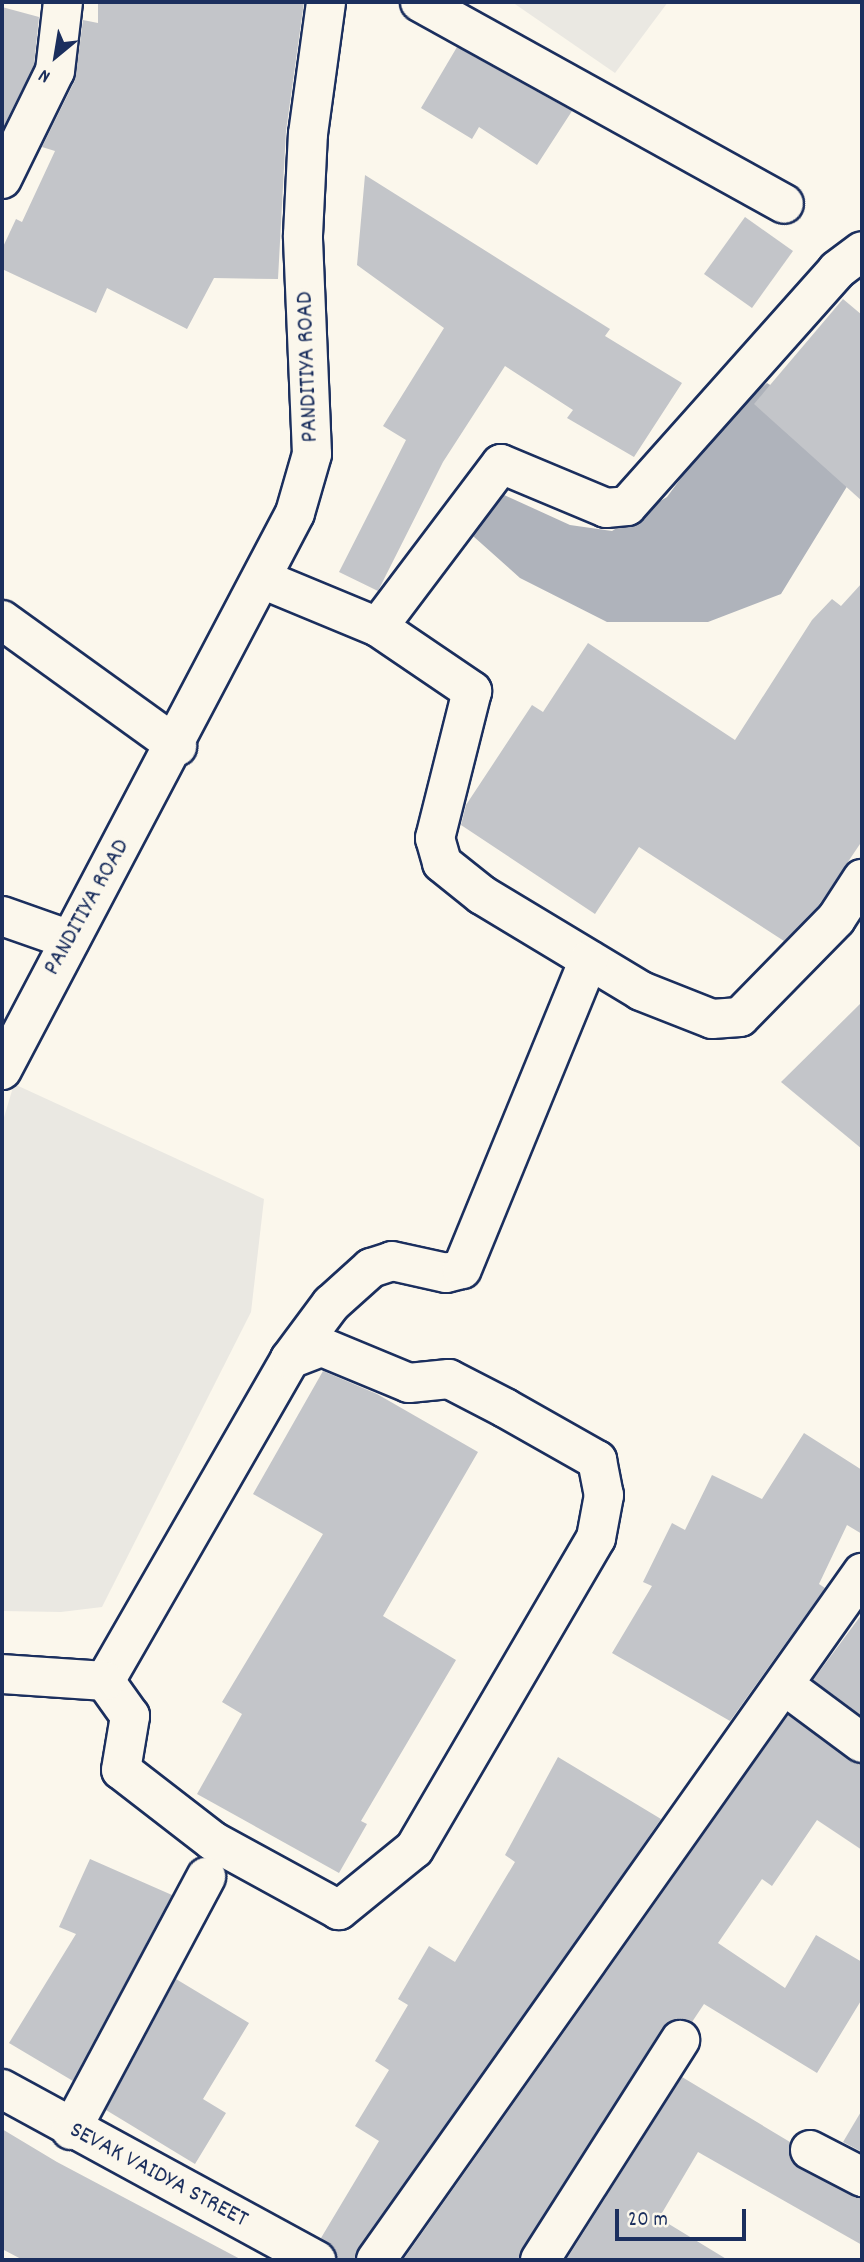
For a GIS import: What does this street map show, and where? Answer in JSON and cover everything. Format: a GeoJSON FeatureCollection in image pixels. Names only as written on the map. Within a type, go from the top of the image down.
{"type":"FeatureCollection","features":[{"type":"Feature","properties":{"kind":"street"},"geometry":{"type":"LineString","coordinates":[[2,179],[55,71],[63,2]]}},
{"type":"Feature","properties":{"kind":"street","name":"PANDITIYA ROAD"},"geometry":{"type":"LineString","coordinates":[[2,1070],[177,746],[295,513],[312,454],[303,235],[308,134],[326,2]]}},
{"type":"Feature","properties":{"kind":"street"},"geometry":{"type":"LineString","coordinates":[[420,2],[784,204]]}},
{"type":"Feature","properties":{"kind":"street"},"geometry":{"type":"LineString","coordinates":[[378,627],[501,464],[606,508],[627,506],[837,270],[862,251]]}},
{"type":"Feature","properties":{"kind":"street"},"geometry":{"type":"LineString","coordinates":[[262,579],[378,627],[472,691],[435,838],[442,863],[640,991],[712,1019],[740,1017],[836,919],[862,879]]}},
{"type":"Feature","properties":{"kind":"street"},"geometry":{"type":"LineString","coordinates":[[2,620],[177,746]]}},
{"type":"Feature","properties":{"kind":"street"},"geometry":{"type":"LineString","coordinates":[[2,916],[70,940]]}},
{"type":"Feature","properties":{"kind":"street"},"geometry":{"type":"LineString","coordinates":[[105,1681],[290,1359],[331,1304],[371,1268],[392,1261],[446,1273],[462,1269],[589,960]]}},
{"type":"Feature","properties":{"kind":"street"},"geometry":{"type":"LineString","coordinates":[[105,1681],[130,1716],[121,1770],[213,1841],[339,1910],[414,1849],[596,1538],[604,1495],[597,1460],[449,1378],[409,1383],[322,1346],[290,1359]]}},
{"type":"Feature","properties":{"kind":"street"},"geometry":{"type":"LineString","coordinates":[[376,2260],[862,1573]]}},
{"type":"Feature","properties":{"kind":"street"},"geometry":{"type":"LineString","coordinates":[[2,1674],[105,1681]]}},
{"type":"Feature","properties":{"kind":"street"},"geometry":{"type":"LineString","coordinates":[[784,1685],[862,1743]]}},
{"type":"Feature","properties":{"kind":"street"},"geometry":{"type":"LineString","coordinates":[[71,2130],[206,1877]]}},
{"type":"Feature","properties":{"kind":"street"},"geometry":{"type":"LineString","coordinates":[[540,2260],[680,2040]]}},
{"type":"Feature","properties":{"kind":"street","name":"SEVAK VAIDYA STREET"},"geometry":{"type":"LineString","coordinates":[[2,2089],[71,2130],[316,2260]]}},
{"type":"Feature","properties":{"kind":"street"},"geometry":{"type":"LineString","coordinates":[[810,2150],[862,2178]]}},
{"type":"Feature","properties":{"kind":"shaded area"},"geometry":{"type":"Polygon","coordinates":[[[512,2],[668,2],[615,73],[512,2]]]}},
{"type":"Feature","properties":{"kind":"shaded area"},"geometry":{"type":"Polygon","coordinates":[[[767,383],[842,430],[862,462],[781,594],[708,622],[607,622],[520,578],[473,536],[502,494],[570,525],[612,531],[667,497],[726,417],[767,383]]]}},
{"type":"Feature","properties":{"kind":"shaded area"},"geometry":{"type":"Polygon","coordinates":[[[14,1084],[264,1199],[251,1312],[102,1607],[61,1612],[2,1611],[2,1124],[14,1084]]]}},
{"type":"Feature","properties":{"kind":"building"},"geometry":{"type":"Polygon","coordinates":[[[98,2],[304,2],[286,131],[278,279],[214,278],[187,329],[107,288],[96,313],[2,269],[2,249],[16,219],[22,222],[55,151],[42,147],[75,80],[83,20],[98,23],[98,2]]]}},
{"type":"Feature","properties":{"kind":"building"},"geometry":{"type":"Polygon","coordinates":[[[2,7],[39,17],[34,65],[2,130],[2,7]]]}},
{"type":"Feature","properties":{"kind":"building"},"geometry":{"type":"Polygon","coordinates":[[[457,47],[572,111],[537,165],[479,127],[472,139],[421,108],[457,47]]]}},
{"type":"Feature","properties":{"kind":"building"},"geometry":{"type":"Polygon","coordinates":[[[365,175],[610,329],[605,336],[682,383],[634,457],[567,418],[573,410],[505,366],[443,462],[378,591],[339,572],[406,440],[383,426],[444,328],[357,265],[365,175]]]}},
{"type":"Feature","properties":{"kind":"building"},"geometry":{"type":"Polygon","coordinates":[[[745,217],[793,251],[752,308],[704,274],[745,217]]]}},
{"type":"Feature","properties":{"kind":"building"},"geometry":{"type":"Polygon","coordinates":[[[843,299],[862,315],[862,501],[754,404],[843,299]]]}},
{"type":"Feature","properties":{"kind":"building"},"geometry":{"type":"Polygon","coordinates":[[[862,583],[862,841],[819,905],[784,941],[639,847],[595,914],[461,825],[466,805],[532,705],[543,712],[588,643],[735,740],[812,620],[832,599],[841,606],[862,583]]]}},
{"type":"Feature","properties":{"kind":"building"},"geometry":{"type":"Polygon","coordinates":[[[862,1002],[862,1149],[781,1082],[862,1002]]]}},
{"type":"Feature","properties":{"kind":"building"},"geometry":{"type":"Polygon","coordinates":[[[323,1371],[377,1394],[478,1452],[383,1616],[456,1660],[361,1821],[367,1824],[339,1873],[197,1794],[242,1714],[222,1702],[323,1534],[253,1494],[323,1371]]]}},
{"type":"Feature","properties":{"kind":"building"},"geometry":{"type":"Polygon","coordinates":[[[804,1433],[862,1470],[862,1534],[847,1525],[819,1584],[825,1588],[730,1721],[612,1653],[652,1586],[643,1582],[672,1523],[685,1530],[712,1475],[762,1499],[804,1433]]]}},
{"type":"Feature","properties":{"kind":"building"},"geometry":{"type":"Polygon","coordinates":[[[862,1614],[862,1716],[813,1680],[862,1614]]]}},
{"type":"Feature","properties":{"kind":"building"},"geometry":{"type":"Polygon","coordinates":[[[788,1715],[862,1764],[862,1850],[817,1820],[772,1886],[762,1879],[718,1943],[785,1988],[816,1935],[862,1962],[862,1999],[817,2073],[704,2004],[692,2022],[680,2018],[662,2028],[518,2260],[403,2260],[788,1715]]]}},
{"type":"Feature","properties":{"kind":"building"},"geometry":{"type":"Polygon","coordinates":[[[558,1757],[661,1819],[355,2260],[338,2260],[321,2238],[379,2141],[355,2126],[389,2070],[375,2061],[408,2005],[398,1999],[429,1946],[455,1962],[515,1862],[505,1855],[558,1757]]]}},
{"type":"Feature","properties":{"kind":"building"},"geometry":{"type":"Polygon","coordinates":[[[90,1859],[172,1895],[73,2081],[9,2043],[76,1934],[59,1927],[90,1859]]]}},
{"type":"Feature","properties":{"kind":"building"},"geometry":{"type":"Polygon","coordinates":[[[176,1979],[249,2023],[203,2099],[226,2113],[195,2164],[106,2110],[176,1979]]]}},
{"type":"Feature","properties":{"kind":"building"},"geometry":{"type":"Polygon","coordinates":[[[682,2077],[790,2142],[791,2161],[800,2169],[862,2199],[862,2245],[698,2152],[659,2218],[728,2260],[566,2260],[682,2077]]]}},
{"type":"Feature","properties":{"kind":"building"},"geometry":{"type":"Polygon","coordinates":[[[862,2110],[862,2152],[843,2142],[862,2110]]]}},
{"type":"Feature","properties":{"kind":"building"},"geometry":{"type":"Polygon","coordinates":[[[2,2129],[57,2162],[242,2260],[23,2260],[2,2249],[2,2129]]]}}]}
